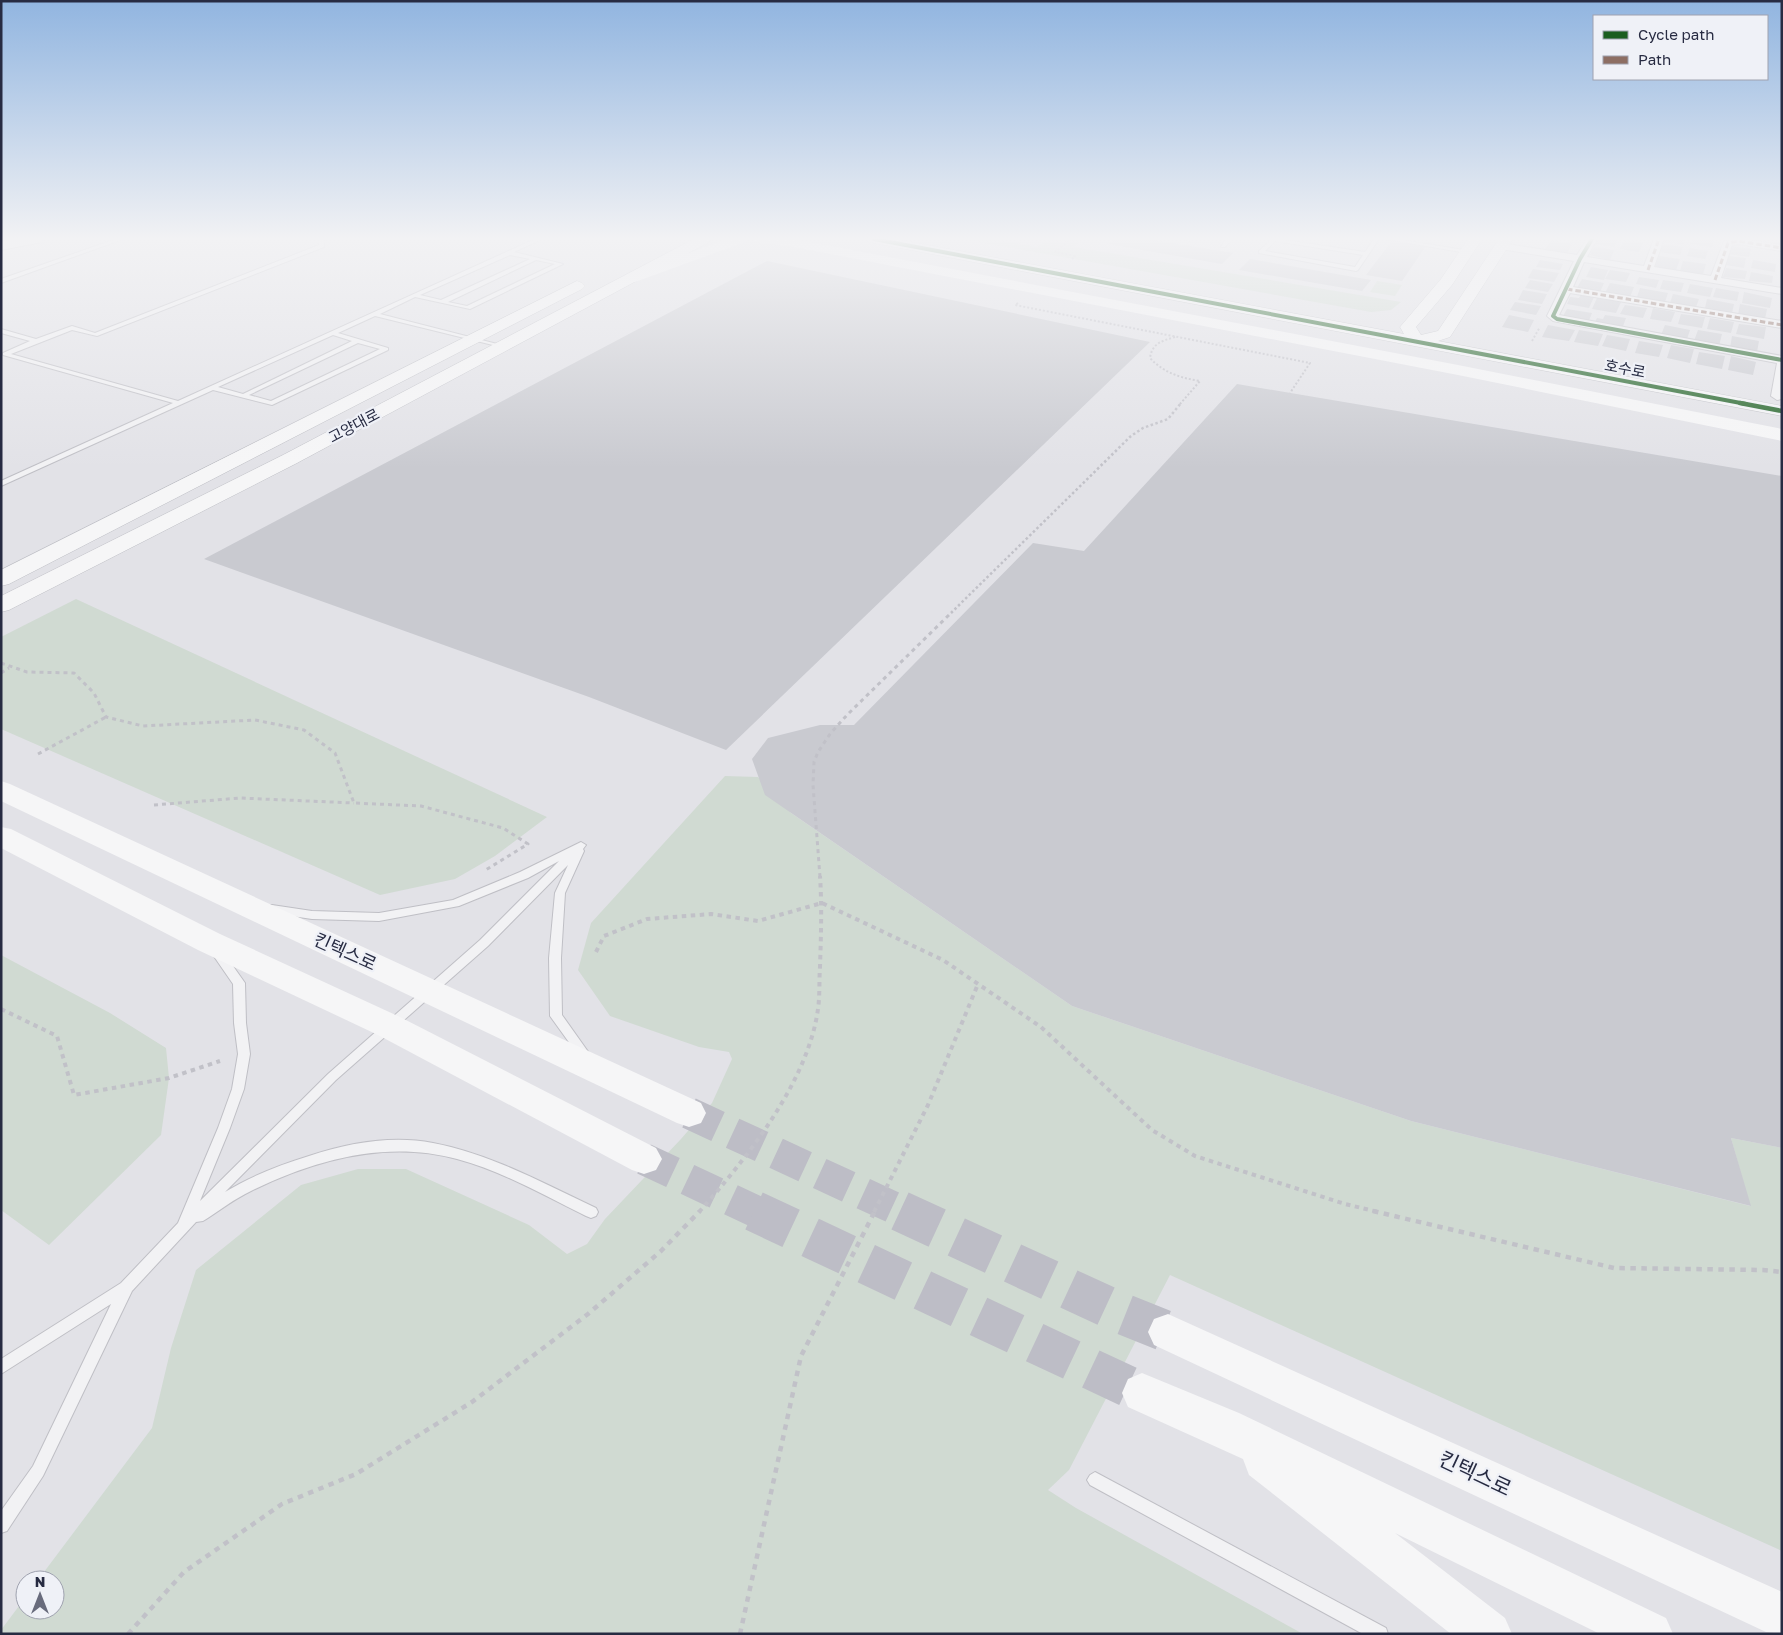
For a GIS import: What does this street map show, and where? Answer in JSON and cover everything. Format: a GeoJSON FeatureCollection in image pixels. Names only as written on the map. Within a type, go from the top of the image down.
{"type":"FeatureCollection","features":[{"type":"Feature","properties":{"kind":"main road","name":"고양대로"},"geometry":{"type":"LineString","coordinates":[[1,579],[520,315]]}},
{"type":"Feature","properties":{"kind":"main road","name":"고양대로"},"geometry":{"type":"LineString","coordinates":[[1,605],[290,459],[563,315]]}},
{"type":"Feature","properties":{"kind":"main road"},"geometry":{"type":"LineString","coordinates":[[1174,315],[1782,435]]}},
{"type":"Feature","properties":{"kind":"main road","name":"호수로"},"geometry":{"type":"LineString","coordinates":[[1302,315],[1412,335]]}},
{"type":"Feature","properties":{"kind":"main road","name":"호수로"},"geometry":{"type":"LineString","coordinates":[[1314,315],[1412,335],[1516,361],[1780,402]]}},
{"type":"Feature","properties":{"kind":"main road"},"geometry":{"type":"LineString","coordinates":[[1412,335],[1425,315]]}},
{"type":"Feature","properties":{"kind":"main road"},"geometry":{"type":"LineString","coordinates":[[1412,335],[1444,334],[1456,315]]}},
{"type":"Feature","properties":{"kind":"main road","name":"호수로"},"geometry":{"type":"LineString","coordinates":[[1444,334],[1603,364],[1780,402]]}},
{"type":"Feature","properties":{"kind":"main road"},"geometry":{"type":"LineString","coordinates":[[1516,361],[1509,358],[1508,355],[1583,367],[1594,367],[1603,364]]}},
{"type":"Feature","properties":{"kind":"main road","name":"킨텍스로"},"geometry":{"type":"LineString","coordinates":[[1,790],[237,904],[688,1113]]}},
{"type":"Feature","properties":{"kind":"main road"},"geometry":{"type":"LineString","coordinates":[[1,836],[209,942],[389,1026],[644,1159]]}},
{"type":"Feature","properties":{"kind":"main road","name":"킨텍스로"},"geometry":{"type":"LineString","coordinates":[[1168,1332],[1782,1616]]}},
{"type":"Feature","properties":{"kind":"main road"},"geometry":{"type":"LineString","coordinates":[[1142,1393],[1224,1428],[1650,1634]]}},
{"type":"Feature","properties":{"kind":"main road"},"geometry":{"type":"LineString","coordinates":[[1224,1428],[1488,1634]]}},
{"type":"Feature","properties":{"kind":"street"},"geometry":{"type":"LineString","coordinates":[[1553,315],[1556,319],[1565,322],[1782,360]]}},
{"type":"Feature","properties":{"kind":"street"},"geometry":{"type":"LineString","coordinates":[[1724,315],[1782,325]]}},
{"type":"Feature","properties":{"kind":"street"},"geometry":{"type":"LineString","coordinates":[[1780,402],[1782,364]]}},
{"type":"Feature","properties":{"kind":"lane"},"geometry":{"type":"LineString","coordinates":[[144,315],[96,334],[72,328],[5,354],[179,403]]}},
{"type":"Feature","properties":{"kind":"lane"},"geometry":{"type":"LineString","coordinates":[[1,484],[372,315]]}},
{"type":"Feature","properties":{"kind":"lane"},"geometry":{"type":"LineString","coordinates":[[380,315],[504,347]]}},
{"type":"Feature","properties":{"kind":"lane"},"geometry":{"type":"LineString","coordinates":[[1,331],[36,341]]}},
{"type":"Feature","properties":{"kind":"lane"},"geometry":{"type":"LineString","coordinates":[[212,388],[272,403],[386,348],[332,334]]}},
{"type":"Feature","properties":{"kind":"lane"},"geometry":{"type":"LineString","coordinates":[[243,396],[358,340]]}},
{"type":"Feature","properties":{"kind":"lane"},"geometry":{"type":"LineString","coordinates":[[237,904],[312,915],[379,917],[455,903],[524,874],[581,845]]}},
{"type":"Feature","properties":{"kind":"lane"},"geometry":{"type":"LineString","coordinates":[[1,1367],[126,1288],[182,1227],[332,1077],[484,943],[581,845]]}},
{"type":"Feature","properties":{"kind":"lane"},"geometry":{"type":"LineString","coordinates":[[581,845],[560,892],[555,958],[556,1016],[594,1069]]}},
{"type":"Feature","properties":{"kind":"lane"},"geometry":{"type":"LineString","coordinates":[[182,1227],[224,1128],[238,1089],[244,1054],[240,1023],[239,983],[209,942]]}},
{"type":"Feature","properties":{"kind":"lane"},"geometry":{"type":"LineString","coordinates":[[182,1227],[245,1188],[308,1162],[344,1151],[387,1145],[420,1146],[457,1153],[490,1165],[591,1212]]}},
{"type":"Feature","properties":{"kind":"lane"},"geometry":{"type":"LineString","coordinates":[[1,1526],[38,1471],[126,1288]]}},
{"type":"Feature","properties":{"kind":"lane"},"geometry":{"type":"LineString","coordinates":[[1095,1480],[1380,1634]]}},
{"type":"Feature","properties":{"kind":"path"},"geometry":{"type":"LineString","coordinates":[[1066,315],[1310,363],[1290,393]]}},
{"type":"Feature","properties":{"kind":"path"},"geometry":{"type":"LineString","coordinates":[[128,1634],[184,1572],[282,1504],[356,1474],[472,1402],[588,1314],[689,1223],[762,1135],[795,1079],[809,1042],[818,1009],[822,903],[815,799],[811,784],[813,767],[818,751],[847,714],[1130,436],[1143,428],[1168,419],[1200,381],[1169,373],[1156,366],[1150,358],[1151,350],[1158,342],[1175,337]]}},
{"type":"Feature","properties":{"kind":"path"},"geometry":{"type":"LineString","coordinates":[[1,663],[9,668],[25,671],[74,673],[94,694],[106,717]]}},
{"type":"Feature","properties":{"kind":"path"},"geometry":{"type":"LineString","coordinates":[[1,673],[9,668]]}},
{"type":"Feature","properties":{"kind":"path"},"geometry":{"type":"LineString","coordinates":[[38,754],[106,717],[143,726],[255,720],[304,730],[335,753],[354,803]]}},
{"type":"Feature","properties":{"kind":"path"},"geometry":{"type":"LineString","coordinates":[[154,805],[240,798],[421,806],[503,828],[528,844],[477,875]]}},
{"type":"Feature","properties":{"kind":"path"},"geometry":{"type":"LineString","coordinates":[[596,952],[604,936],[647,919],[711,914],[758,921],[822,903],[943,960],[1040,1027],[1109,1088],[1152,1130],[1194,1156],[1345,1204],[1614,1268],[1763,1270],[1782,1272]]}},
{"type":"Feature","properties":{"kind":"path"},"geometry":{"type":"LineString","coordinates":[[740,1634],[802,1356],[928,1105],[978,984]]}},
{"type":"Feature","properties":{"kind":"path"},"geometry":{"type":"LineString","coordinates":[[1,1009],[57,1036],[74,1095],[170,1078],[220,1061]]}},
{"type":"Feature","properties":{"kind":"shaded area"},"geometry":{"type":"Polygon","coordinates":[[[76,599],[547,817],[495,856],[455,879],[380,895],[1,729],[1,637],[76,599]]]}},
{"type":"Feature","properties":{"kind":"shaded area"},"geometry":{"type":"Polygon","coordinates":[[[725,776],[758,777],[791,813],[1072,1006],[1411,1121],[1750,1206],[1731,1138],[1782,1148],[1782,1551],[1170,1275],[1069,1470],[1048,1490],[1076,1508],[1303,1634],[1,1634],[1,1630],[15,1611],[15,1620],[65,1620],[65,1570],[46,1570],[152,1428],[171,1348],[196,1270],[301,1185],[358,1169],[406,1169],[529,1225],[567,1254],[587,1244],[605,1219],[681,1139],[712,1103],[732,1059],[729,1052],[699,1047],[610,1016],[578,970],[591,923],[725,776]]]}},
{"type":"Feature","properties":{"kind":"shaded area"},"geometry":{"type":"Polygon","coordinates":[[[1,955],[110,1013],[166,1048],[169,1078],[161,1135],[49,1245],[1,1210],[1,955]]]}},
{"type":"Feature","properties":{"kind":"building"},"geometry":{"type":"Polygon","coordinates":[[[664,315],[1024,315],[1150,342],[726,750],[589,697],[204,559],[664,315]]]}},
{"type":"Feature","properties":{"kind":"building"},"geometry":{"type":"Polygon","coordinates":[[[1509,315],[1534,320],[1528,332],[1502,327],[1509,315]]]}},
{"type":"Feature","properties":{"kind":"building"},"geometry":{"type":"Polygon","coordinates":[[[1591,315],[1588,323],[1568,319],[1563,316],[1591,315]]]}},
{"type":"Feature","properties":{"kind":"building"},"geometry":{"type":"Polygon","coordinates":[[[1605,315],[1626,318],[1622,329],[1594,324],[1597,318],[1603,319],[1605,315]]]}},
{"type":"Feature","properties":{"kind":"building"},"geometry":{"type":"Polygon","coordinates":[[[1627,315],[1644,315],[1643,318],[1627,315]]]}},
{"type":"Feature","properties":{"kind":"building"},"geometry":{"type":"Polygon","coordinates":[[[1651,315],[1674,315],[1671,322],[1650,319],[1651,315]]]}},
{"type":"Feature","properties":{"kind":"building"},"geometry":{"type":"Polygon","coordinates":[[[1681,315],[1705,317],[1702,328],[1678,324],[1681,315]]]}},
{"type":"Feature","properties":{"kind":"building"},"geometry":{"type":"Polygon","coordinates":[[[1740,315],[1766,315],[1765,319],[1740,315]]]}},
{"type":"Feature","properties":{"kind":"building"},"geometry":{"type":"Polygon","coordinates":[[[1710,318],[1734,322],[1731,333],[1707,329],[1710,318]]]}},
{"type":"Feature","properties":{"kind":"building"},"geometry":{"type":"Polygon","coordinates":[[[1739,324],[1766,327],[1764,339],[1736,334],[1739,324]]]}},
{"type":"Feature","properties":{"kind":"building"},"geometry":{"type":"Polygon","coordinates":[[[1548,325],[1575,330],[1569,341],[1542,337],[1548,325]]]}},
{"type":"Feature","properties":{"kind":"building"},"geometry":{"type":"Polygon","coordinates":[[[1665,325],[1690,330],[1687,339],[1661,335],[1665,325]]]}},
{"type":"Feature","properties":{"kind":"building"},"geometry":{"type":"Polygon","coordinates":[[[1579,330],[1603,334],[1598,346],[1574,342],[1579,330]]]}},
{"type":"Feature","properties":{"kind":"building"},"geometry":{"type":"Polygon","coordinates":[[[1698,330],[1722,334],[1719,346],[1694,341],[1698,330]]]}},
{"type":"Feature","properties":{"kind":"building"},"geometry":{"type":"Polygon","coordinates":[[[1607,335],[1630,339],[1626,351],[1602,346],[1607,335]]]}},
{"type":"Feature","properties":{"kind":"building"},"geometry":{"type":"Polygon","coordinates":[[[1732,336],[1759,341],[1757,352],[1730,348],[1732,336]]]}},
{"type":"Feature","properties":{"kind":"building"},"geometry":{"type":"Polygon","coordinates":[[[1639,341],[1663,345],[1659,357],[1635,353],[1639,341]]]}},
{"type":"Feature","properties":{"kind":"building"},"geometry":{"type":"Polygon","coordinates":[[[1671,345],[1694,349],[1690,363],[1667,358],[1671,345]]]}},
{"type":"Feature","properties":{"kind":"building"},"geometry":{"type":"Polygon","coordinates":[[[1699,352],[1725,356],[1722,369],[1696,364],[1699,352]]]}},
{"type":"Feature","properties":{"kind":"building"},"geometry":{"type":"Polygon","coordinates":[[[1731,356],[1756,362],[1753,375],[1728,370],[1731,356]]]}},
{"type":"Feature","properties":{"kind":"building"},"geometry":{"type":"Polygon","coordinates":[[[1237,384],[1782,476],[1782,1148],[1731,1138],[1751,1206],[1411,1121],[1072,1006],[765,795],[752,759],[768,738],[820,725],[854,725],[1033,543],[1084,551],[1237,384]]]}},
{"type":"Feature","properties":{"kind":"tunnel"},"geometry":{"type":"LineString","coordinates":[[689,1113],[903,1212]]}},
{"type":"Feature","properties":{"kind":"tunnel"},"geometry":{"type":"LineString","coordinates":[[644,1159],[757,1212]]}},
{"type":"Feature","properties":{"kind":"tunnel"},"geometry":{"type":"LineString","coordinates":[[754,1211],[1142,1393]]}},
{"type":"Feature","properties":{"kind":"tunnel"},"geometry":{"type":"LineString","coordinates":[[900,1211],[1123,1314],[1168,1332]]}},
{"type":"Feature","properties":{"kind":"marked path"},"geometry":{"type":"LineString","coordinates":[[1724,315],[1782,325]]}},
{"type":"Feature","properties":{"kind":"cycle path"},"geometry":{"type":"LineString","coordinates":[[1277,315],[1782,411]]}},
{"type":"Feature","properties":{"kind":"cycle path"},"geometry":{"type":"LineString","coordinates":[[1553,315],[1557,319],[1782,360]]}}]}
